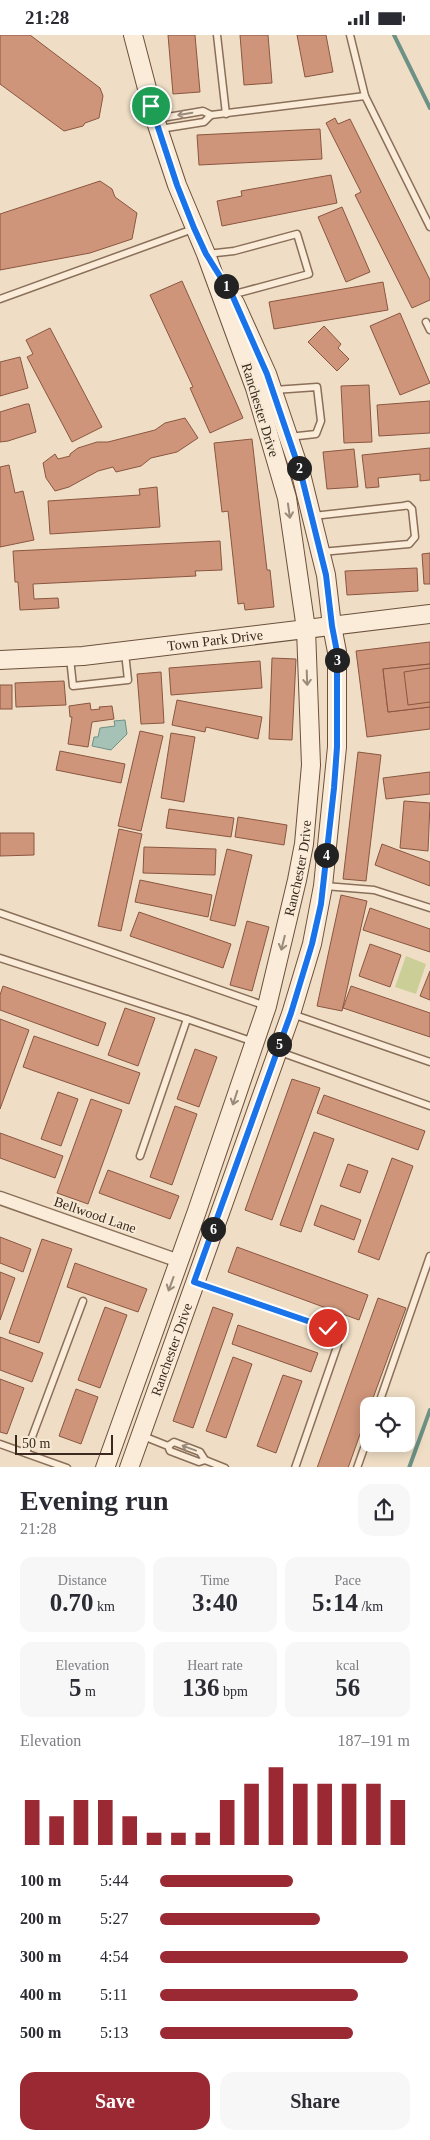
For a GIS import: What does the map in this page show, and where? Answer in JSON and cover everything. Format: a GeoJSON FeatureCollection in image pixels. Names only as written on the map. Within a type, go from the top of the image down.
{"type":"FeatureCollection","features":[{"type":"Feature","properties":{"kind":"street","name":"Ranchester Drive"},"geometry":{"type":"LineString","coordinates":[[129,1467],[291,1013],[312,944],[323,885],[337,747],[337,652],[326,575],[301,474],[255,388],[206,254],[194,228],[157,124],[133,35]]}},
{"type":"Feature","properties":{"kind":"street","name":"Ranchester Drive"},"geometry":{"type":"LineString","coordinates":[[105,1467],[197,1211],[267,1006],[287,927],[304,844],[311,765],[306,629],[287,498],[280,432],[272,390],[267,374],[231,295],[206,254]]}},
{"type":"Feature","properties":{"kind":"street","name":"Town Park Drive"},"geometry":{"type":"LineString","coordinates":[[0,660],[70,657],[430,614]]}},
{"type":"Feature","properties":{"kind":"street"},"geometry":{"type":"LineString","coordinates":[[304,844],[327,846]]}},
{"type":"Feature","properties":{"kind":"street"},"geometry":{"type":"LineString","coordinates":[[254,1043],[276,1051]]}},
{"type":"Feature","properties":{"kind":"street","name":"Bellwood Lane"},"geometry":{"type":"LineString","coordinates":[[0,1198],[179,1261]]}},
{"type":"Feature","properties":{"kind":"street"},"geometry":{"type":"LineString","coordinates":[[197,1211],[217,1218]]}},
{"type":"Feature","properties":{"kind":"street"},"geometry":{"type":"LineString","coordinates":[[120,1428],[140,1435]]}},
{"type":"Feature","properties":{"kind":"lane"},"geometry":{"type":"LineString","coordinates":[[217,35],[226,114]]}},
{"type":"Feature","properties":{"kind":"lane"},"geometry":{"type":"LineString","coordinates":[[350,35],[365,97],[430,227]]}},
{"type":"Feature","properties":{"kind":"lane"},"geometry":{"type":"LineString","coordinates":[[157,124],[203,111],[212,115],[226,114],[365,97]]}},
{"type":"Feature","properties":{"kind":"lane"},"geometry":{"type":"LineString","coordinates":[[157,124],[204,122],[212,115]]}},
{"type":"Feature","properties":{"kind":"lane"},"geometry":{"type":"LineString","coordinates":[[0,299],[194,228]]}},
{"type":"Feature","properties":{"kind":"lane"},"geometry":{"type":"LineString","coordinates":[[206,254],[234,251],[297,234],[309,274],[231,295]]}},
{"type":"Feature","properties":{"kind":"lane"},"geometry":{"type":"LineString","coordinates":[[426,322],[430,330]]}},
{"type":"Feature","properties":{"kind":"lane"},"geometry":{"type":"LineString","coordinates":[[272,390],[317,387],[321,421],[316,434],[280,432]]}},
{"type":"Feature","properties":{"kind":"lane"},"geometry":{"type":"LineString","coordinates":[[311,516],[408,505],[412,509],[415,537],[409,544],[319,552]]}},
{"type":"Feature","properties":{"kind":"lane"},"geometry":{"type":"LineString","coordinates":[[70,657],[73,686],[128,679],[124,651]]}},
{"type":"Feature","properties":{"kind":"lane"},"geometry":{"type":"LineString","coordinates":[[323,885],[374,891],[430,908]]}},
{"type":"Feature","properties":{"kind":"lane"},"geometry":{"type":"LineString","coordinates":[[0,913],[267,1006]]}},
{"type":"Feature","properties":{"kind":"lane"},"geometry":{"type":"LineString","coordinates":[[0,958],[254,1043]]}},
{"type":"Feature","properties":{"kind":"lane"},"geometry":{"type":"LineString","coordinates":[[291,1013],[430,1062]]}},
{"type":"Feature","properties":{"kind":"lane"},"geometry":{"type":"LineString","coordinates":[[140,1157],[187,1019]]}},
{"type":"Feature","properties":{"kind":"lane"},"geometry":{"type":"LineString","coordinates":[[276,1051],[430,1106]]}},
{"type":"Feature","properties":{"kind":"lane"},"geometry":{"type":"LineString","coordinates":[[381,1397],[430,1256]]}},
{"type":"Feature","properties":{"kind":"lane"},"geometry":{"type":"LineString","coordinates":[[194,1282],[328,1328],[337,1339],[338,1345],[295,1467]]}},
{"type":"Feature","properties":{"kind":"lane"},"geometry":{"type":"LineString","coordinates":[[26,1453],[83,1301]]}},
{"type":"Feature","properties":{"kind":"lane"},"geometry":{"type":"LineString","coordinates":[[140,1435],[168,1446],[170,1451],[199,1462],[206,1460],[225,1467]]}},
{"type":"Feature","properties":{"kind":"lane"},"geometry":{"type":"LineString","coordinates":[[0,1444],[67,1467]]}},
{"type":"Feature","properties":{"kind":"lane"},"geometry":{"type":"LineString","coordinates":[[357,1467],[363,1452]]}},
{"type":"Feature","properties":{"kind":"green space"},"geometry":{"type":"Polygon","coordinates":[[[406,956],[426,964],[416,994],[395,987],[406,956]]]}},
{"type":"Feature","properties":{"kind":"shaded area"},"geometry":{"type":"Polygon","coordinates":[[[125,720],[127,734],[111,750],[92,746],[94,737],[98,737],[100,728],[115,726],[114,721],[125,720]]]}},
{"type":"Feature","properties":{"kind":"building"},"geometry":{"type":"Polygon","coordinates":[[[0,35],[30,35],[100,88],[103,96],[99,118],[85,123],[83,126],[64,131],[0,84],[0,35]]]}},
{"type":"Feature","properties":{"kind":"building"},"geometry":{"type":"Polygon","coordinates":[[[168,35],[195,35],[200,92],[173,94],[168,35]]]}},
{"type":"Feature","properties":{"kind":"building"},"geometry":{"type":"Polygon","coordinates":[[[240,35],[268,35],[272,83],[244,85],[240,35]]]}},
{"type":"Feature","properties":{"kind":"building"},"geometry":{"type":"Polygon","coordinates":[[[297,35],[326,35],[333,72],[305,77],[297,35]]]}},
{"type":"Feature","properties":{"kind":"building"},"geometry":{"type":"Polygon","coordinates":[[[335,118],[338,124],[350,119],[430,280],[430,300],[412,308],[355,195],[361,192],[326,123],[335,118]]]}},
{"type":"Feature","properties":{"kind":"building"},"geometry":{"type":"Polygon","coordinates":[[[320,129],[322,159],[199,165],[197,135],[320,129]]]}},
{"type":"Feature","properties":{"kind":"building"},"geometry":{"type":"Polygon","coordinates":[[[331,175],[337,203],[222,226],[217,201],[242,196],[241,191],[331,175]]]}},
{"type":"Feature","properties":{"kind":"building"},"geometry":{"type":"Polygon","coordinates":[[[100,181],[112,189],[115,197],[137,213],[132,239],[90,253],[0,270],[0,214],[100,181]]]}},
{"type":"Feature","properties":{"kind":"building"},"geometry":{"type":"Polygon","coordinates":[[[342,207],[370,272],[346,282],[318,217],[342,207]]]}},
{"type":"Feature","properties":{"kind":"building"},"geometry":{"type":"Polygon","coordinates":[[[182,281],[243,418],[210,433],[190,388],[193,387],[150,295],[182,281]]]}},
{"type":"Feature","properties":{"kind":"building"},"geometry":{"type":"Polygon","coordinates":[[[383,282],[388,310],[274,329],[269,302],[383,282]]]}},
{"type":"Feature","properties":{"kind":"building"},"geometry":{"type":"Polygon","coordinates":[[[400,313],[430,383],[400,395],[370,326],[400,313]]]}},
{"type":"Feature","properties":{"kind":"building"},"geometry":{"type":"Polygon","coordinates":[[[324,326],[341,344],[338,348],[349,359],[337,371],[308,342],[324,326]]]}},
{"type":"Feature","properties":{"kind":"building"},"geometry":{"type":"Polygon","coordinates":[[[50,328],[102,427],[72,442],[27,357],[33,354],[26,340],[50,328]]]}},
{"type":"Feature","properties":{"kind":"building"},"geometry":{"type":"Polygon","coordinates":[[[20,357],[28,388],[0,396],[0,362],[20,357]]]}},
{"type":"Feature","properties":{"kind":"building"},"geometry":{"type":"Polygon","coordinates":[[[369,385],[372,442],[344,443],[341,386],[369,385]]]}},
{"type":"Feature","properties":{"kind":"building"},"geometry":{"type":"Polygon","coordinates":[[[430,401],[430,433],[379,436],[377,405],[430,401]]]}},
{"type":"Feature","properties":{"kind":"building"},"geometry":{"type":"Polygon","coordinates":[[[29,404],[36,432],[0,442],[0,412],[29,404]]]}},
{"type":"Feature","properties":{"kind":"building"},"geometry":{"type":"Polygon","coordinates":[[[185,418],[198,438],[177,452],[151,458],[141,466],[116,472],[113,467],[98,471],[69,487],[55,491],[46,478],[43,463],[55,454],[58,459],[70,456],[78,448],[97,442],[108,442],[155,430],[165,423],[185,418]]]}},
{"type":"Feature","properties":{"kind":"building"},"geometry":{"type":"Polygon","coordinates":[[[252,439],[267,570],[270,570],[274,607],[245,610],[244,603],[238,604],[228,511],[222,512],[214,443],[252,439]]]}},
{"type":"Feature","properties":{"kind":"building"},"geometry":{"type":"Polygon","coordinates":[[[430,448],[430,480],[420,481],[420,474],[378,478],[379,487],[366,488],[362,455],[430,448]]]}},
{"type":"Feature","properties":{"kind":"building"},"geometry":{"type":"Polygon","coordinates":[[[354,449],[358,487],[327,489],[323,452],[354,449]]]}},
{"type":"Feature","properties":{"kind":"building"},"geometry":{"type":"Polygon","coordinates":[[[9,465],[15,493],[23,491],[34,540],[0,547],[0,467],[9,465]]]}},
{"type":"Feature","properties":{"kind":"building"},"geometry":{"type":"Polygon","coordinates":[[[157,487],[160,527],[50,534],[48,501],[140,495],[139,489],[157,487]]]}},
{"type":"Feature","properties":{"kind":"building"},"geometry":{"type":"Polygon","coordinates":[[[220,541],[222,570],[195,571],[196,576],[33,584],[34,599],[58,598],[59,608],[20,610],[18,582],[15,582],[13,551],[220,541]]]}},
{"type":"Feature","properties":{"kind":"building"},"geometry":{"type":"Polygon","coordinates":[[[430,553],[430,584],[424,584],[422,554],[430,553]]]}},
{"type":"Feature","properties":{"kind":"building"},"geometry":{"type":"Polygon","coordinates":[[[417,568],[418,591],[347,595],[345,571],[417,568]]]}},
{"type":"Feature","properties":{"kind":"building"},"geometry":{"type":"Polygon","coordinates":[[[430,642],[430,664],[383,669],[388,712],[430,707],[430,729],[367,737],[356,651],[430,642]]]}},
{"type":"Feature","properties":{"kind":"building"},"geometry":{"type":"Polygon","coordinates":[[[272,658],[296,659],[292,740],[269,739],[272,658]]]}},
{"type":"Feature","properties":{"kind":"building"},"geometry":{"type":"Polygon","coordinates":[[[260,661],[262,688],[171,695],[169,668],[260,661]]]}},
{"type":"Feature","properties":{"kind":"building"},"geometry":{"type":"Polygon","coordinates":[[[430,664],[430,707],[388,712],[383,669],[430,664]]]}},
{"type":"Feature","properties":{"kind":"building"},"geometry":{"type":"Polygon","coordinates":[[[430,668],[430,702],[408,705],[404,672],[430,668]]]}},
{"type":"Feature","properties":{"kind":"building"},"geometry":{"type":"Polygon","coordinates":[[[161,672],[164,723],[141,724],[137,674],[161,672]]]}},
{"type":"Feature","properties":{"kind":"building"},"geometry":{"type":"Polygon","coordinates":[[[64,681],[66,705],[16,707],[15,683],[64,681]]]}},
{"type":"Feature","properties":{"kind":"building"},"geometry":{"type":"Polygon","coordinates":[[[0,685],[12,685],[12,709],[0,709],[0,685]]]}},
{"type":"Feature","properties":{"kind":"building"},"geometry":{"type":"Polygon","coordinates":[[[177,700],[262,717],[258,739],[206,727],[205,732],[172,725],[177,700]]]}},
{"type":"Feature","properties":{"kind":"building"},"geometry":{"type":"Polygon","coordinates":[[[90,703],[91,710],[112,706],[114,719],[92,722],[88,747],[68,744],[72,717],[70,717],[69,706],[90,703]]]}},
{"type":"Feature","properties":{"kind":"building"},"geometry":{"type":"Polygon","coordinates":[[[140,731],[163,736],[141,831],[118,826],[140,731]]]}},
{"type":"Feature","properties":{"kind":"building"},"geometry":{"type":"Polygon","coordinates":[[[171,733],[195,737],[184,802],[161,798],[171,733]]]}},
{"type":"Feature","properties":{"kind":"building"},"geometry":{"type":"Polygon","coordinates":[[[60,751],[125,764],[121,783],[56,770],[60,751]]]}},
{"type":"Feature","properties":{"kind":"building"},"geometry":{"type":"Polygon","coordinates":[[[358,752],[381,755],[366,881],[343,879],[358,752]]]}},
{"type":"Feature","properties":{"kind":"building"},"geometry":{"type":"Polygon","coordinates":[[[430,772],[430,794],[386,799],[383,778],[430,772]]]}},
{"type":"Feature","properties":{"kind":"building"},"geometry":{"type":"Polygon","coordinates":[[[404,801],[430,803],[428,851],[400,848],[404,801]]]}},
{"type":"Feature","properties":{"kind":"building"},"geometry":{"type":"Polygon","coordinates":[[[169,809],[234,818],[231,837],[166,828],[169,809]]]}},
{"type":"Feature","properties":{"kind":"building"},"geometry":{"type":"Polygon","coordinates":[[[238,817],[287,825],[284,845],[235,837],[238,817]]]}},
{"type":"Feature","properties":{"kind":"building"},"geometry":{"type":"Polygon","coordinates":[[[119,829],[142,834],[121,931],[98,926],[119,829]]]}},
{"type":"Feature","properties":{"kind":"building"},"geometry":{"type":"Polygon","coordinates":[[[0,833],[34,833],[34,855],[0,856],[0,833]]]}},
{"type":"Feature","properties":{"kind":"building"},"geometry":{"type":"Polygon","coordinates":[[[382,844],[430,862],[430,886],[375,865],[382,844]]]}},
{"type":"Feature","properties":{"kind":"building"},"geometry":{"type":"Polygon","coordinates":[[[144,847],[216,849],[215,875],[143,873],[144,847]]]}},
{"type":"Feature","properties":{"kind":"building"},"geometry":{"type":"Polygon","coordinates":[[[227,849],[252,855],[235,926],[210,920],[227,849]]]}},
{"type":"Feature","properties":{"kind":"building"},"geometry":{"type":"Polygon","coordinates":[[[140,880],[212,895],[208,917],[135,902],[140,880]]]}},
{"type":"Feature","properties":{"kind":"building"},"geometry":{"type":"Polygon","coordinates":[[[341,895],[367,901],[342,1011],[317,1006],[341,895]]]}},
{"type":"Feature","properties":{"kind":"building"},"geometry":{"type":"Polygon","coordinates":[[[370,908],[430,929],[430,952],[363,930],[370,908]]]}},
{"type":"Feature","properties":{"kind":"building"},"geometry":{"type":"Polygon","coordinates":[[[139,912],[231,944],[223,968],[130,936],[139,912]]]}},
{"type":"Feature","properties":{"kind":"building"},"geometry":{"type":"Polygon","coordinates":[[[247,921],[269,927],[252,991],[230,985],[247,921]]]}},
{"type":"Feature","properties":{"kind":"building"},"geometry":{"type":"Polygon","coordinates":[[[370,944],[401,955],[390,987],[359,976],[370,944]]]}},
{"type":"Feature","properties":{"kind":"building"},"geometry":{"type":"Polygon","coordinates":[[[430,971],[430,1000],[420,996],[430,971]]]}},
{"type":"Feature","properties":{"kind":"building"},"geometry":{"type":"Polygon","coordinates":[[[3,986],[106,1023],[98,1046],[0,1010],[0,995],[3,986]]]}},
{"type":"Feature","properties":{"kind":"building"},"geometry":{"type":"Polygon","coordinates":[[[351,986],[430,1013],[430,1037],[343,1008],[351,986]]]}},
{"type":"Feature","properties":{"kind":"building"},"geometry":{"type":"Polygon","coordinates":[[[125,1008],[155,1018],[138,1066],[108,1055],[125,1008]]]}},
{"type":"Feature","properties":{"kind":"building"},"geometry":{"type":"Polygon","coordinates":[[[0,1019],[29,1030],[0,1109],[0,1019]]]}},
{"type":"Feature","properties":{"kind":"building"},"geometry":{"type":"Polygon","coordinates":[[[34,1036],[140,1073],[129,1104],[23,1067],[34,1036]]]}},
{"type":"Feature","properties":{"kind":"building"},"geometry":{"type":"Polygon","coordinates":[[[195,1049],[217,1057],[199,1107],[177,1099],[195,1049]]]}},
{"type":"Feature","properties":{"kind":"building"},"geometry":{"type":"Polygon","coordinates":[[[292,1079],[320,1088],[272,1220],[245,1210],[292,1079]]]}},
{"type":"Feature","properties":{"kind":"building"},"geometry":{"type":"Polygon","coordinates":[[[58,1092],[78,1099],[61,1146],[41,1139],[58,1092]]]}},
{"type":"Feature","properties":{"kind":"building"},"geometry":{"type":"Polygon","coordinates":[[[324,1095],[425,1131],[418,1150],[317,1113],[324,1095]]]}},
{"type":"Feature","properties":{"kind":"building"},"geometry":{"type":"Polygon","coordinates":[[[91,1099],[122,1110],[88,1204],[57,1193],[91,1099]]]}},
{"type":"Feature","properties":{"kind":"building"},"geometry":{"type":"Polygon","coordinates":[[[175,1106],[197,1114],[172,1185],[150,1177],[175,1106]]]}},
{"type":"Feature","properties":{"kind":"building"},"geometry":{"type":"Polygon","coordinates":[[[314,1132],[334,1139],[301,1232],[280,1225],[314,1132]]]}},
{"type":"Feature","properties":{"kind":"building"},"geometry":{"type":"Polygon","coordinates":[[[0,1133],[63,1156],[55,1178],[0,1158],[0,1133]]]}},
{"type":"Feature","properties":{"kind":"building"},"geometry":{"type":"Polygon","coordinates":[[[392,1158],[413,1166],[379,1260],[358,1252],[392,1158]]]}},
{"type":"Feature","properties":{"kind":"building"},"geometry":{"type":"Polygon","coordinates":[[[348,1164],[368,1171],[360,1193],[340,1186],[348,1164]]]}},
{"type":"Feature","properties":{"kind":"building"},"geometry":{"type":"Polygon","coordinates":[[[108,1170],[179,1196],[170,1219],[99,1193],[108,1170]]]}},
{"type":"Feature","properties":{"kind":"building"},"geometry":{"type":"Polygon","coordinates":[[[321,1205],[361,1220],[354,1240],[314,1225],[321,1205]]]}},
{"type":"Feature","properties":{"kind":"building"},"geometry":{"type":"Polygon","coordinates":[[[0,1237],[31,1249],[23,1272],[0,1263],[0,1237]]]}},
{"type":"Feature","properties":{"kind":"building"},"geometry":{"type":"Polygon","coordinates":[[[42,1239],[72,1249],[39,1343],[9,1333],[42,1239]]]}},
{"type":"Feature","properties":{"kind":"building"},"geometry":{"type":"Polygon","coordinates":[[[237,1247],[368,1295],[359,1320],[228,1272],[237,1247]]]}},
{"type":"Feature","properties":{"kind":"building"},"geometry":{"type":"Polygon","coordinates":[[[75,1263],[147,1289],[138,1312],[67,1287],[75,1263]]]}},
{"type":"Feature","properties":{"kind":"building"},"geometry":{"type":"Polygon","coordinates":[[[0,1272],[15,1278],[0,1320],[0,1272]]]}},
{"type":"Feature","properties":{"kind":"building"},"geometry":{"type":"Polygon","coordinates":[[[378,1298],[406,1308],[374,1397],[360,1397],[360,1435],[348,1467],[317,1467],[378,1298]]]}},
{"type":"Feature","properties":{"kind":"building"},"geometry":{"type":"Polygon","coordinates":[[[105,1307],[127,1315],[100,1388],[78,1380],[105,1307]]]}},
{"type":"Feature","properties":{"kind":"building"},"geometry":{"type":"Polygon","coordinates":[[[213,1307],[233,1314],[193,1428],[173,1421],[213,1307]]]}},
{"type":"Feature","properties":{"kind":"building"},"geometry":{"type":"Polygon","coordinates":[[[238,1325],[318,1353],[311,1372],[232,1344],[238,1325]]]}},
{"type":"Feature","properties":{"kind":"building"},"geometry":{"type":"Polygon","coordinates":[[[0,1337],[43,1353],[32,1382],[0,1370],[0,1337]]]}},
{"type":"Feature","properties":{"kind":"building"},"geometry":{"type":"Polygon","coordinates":[[[233,1357],[252,1364],[226,1438],[206,1431],[233,1357]]]}},
{"type":"Feature","properties":{"kind":"building"},"geometry":{"type":"Polygon","coordinates":[[[283,1375],[302,1381],[276,1453],[257,1446],[283,1375]]]}},
{"type":"Feature","properties":{"kind":"building"},"geometry":{"type":"Polygon","coordinates":[[[0,1379],[24,1388],[7,1434],[0,1432],[0,1379]]]}},
{"type":"Feature","properties":{"kind":"building"},"geometry":{"type":"Polygon","coordinates":[[[76,1389],[98,1397],[81,1444],[59,1436],[76,1389]]]}},
{"type":"Feature","properties":{"kind":"waterway"},"geometry":{"type":"LineString","coordinates":[[394,35],[430,108]]}},
{"type":"Feature","properties":{"kind":"waterway"},"geometry":{"type":"LineString","coordinates":[[409,1467],[430,1410]]}},
{"type":"Feature","properties":{"kind":"route"},"geometry":{"type":"LineString","coordinates":[[151,106],[177,185],[194,228],[206,254],[233,297],[267,374],[301,474],[326,575],[337,652],[337,747],[334,788],[321,904],[312,944],[291,1013],[194,1282],[328,1328]]}}]}
